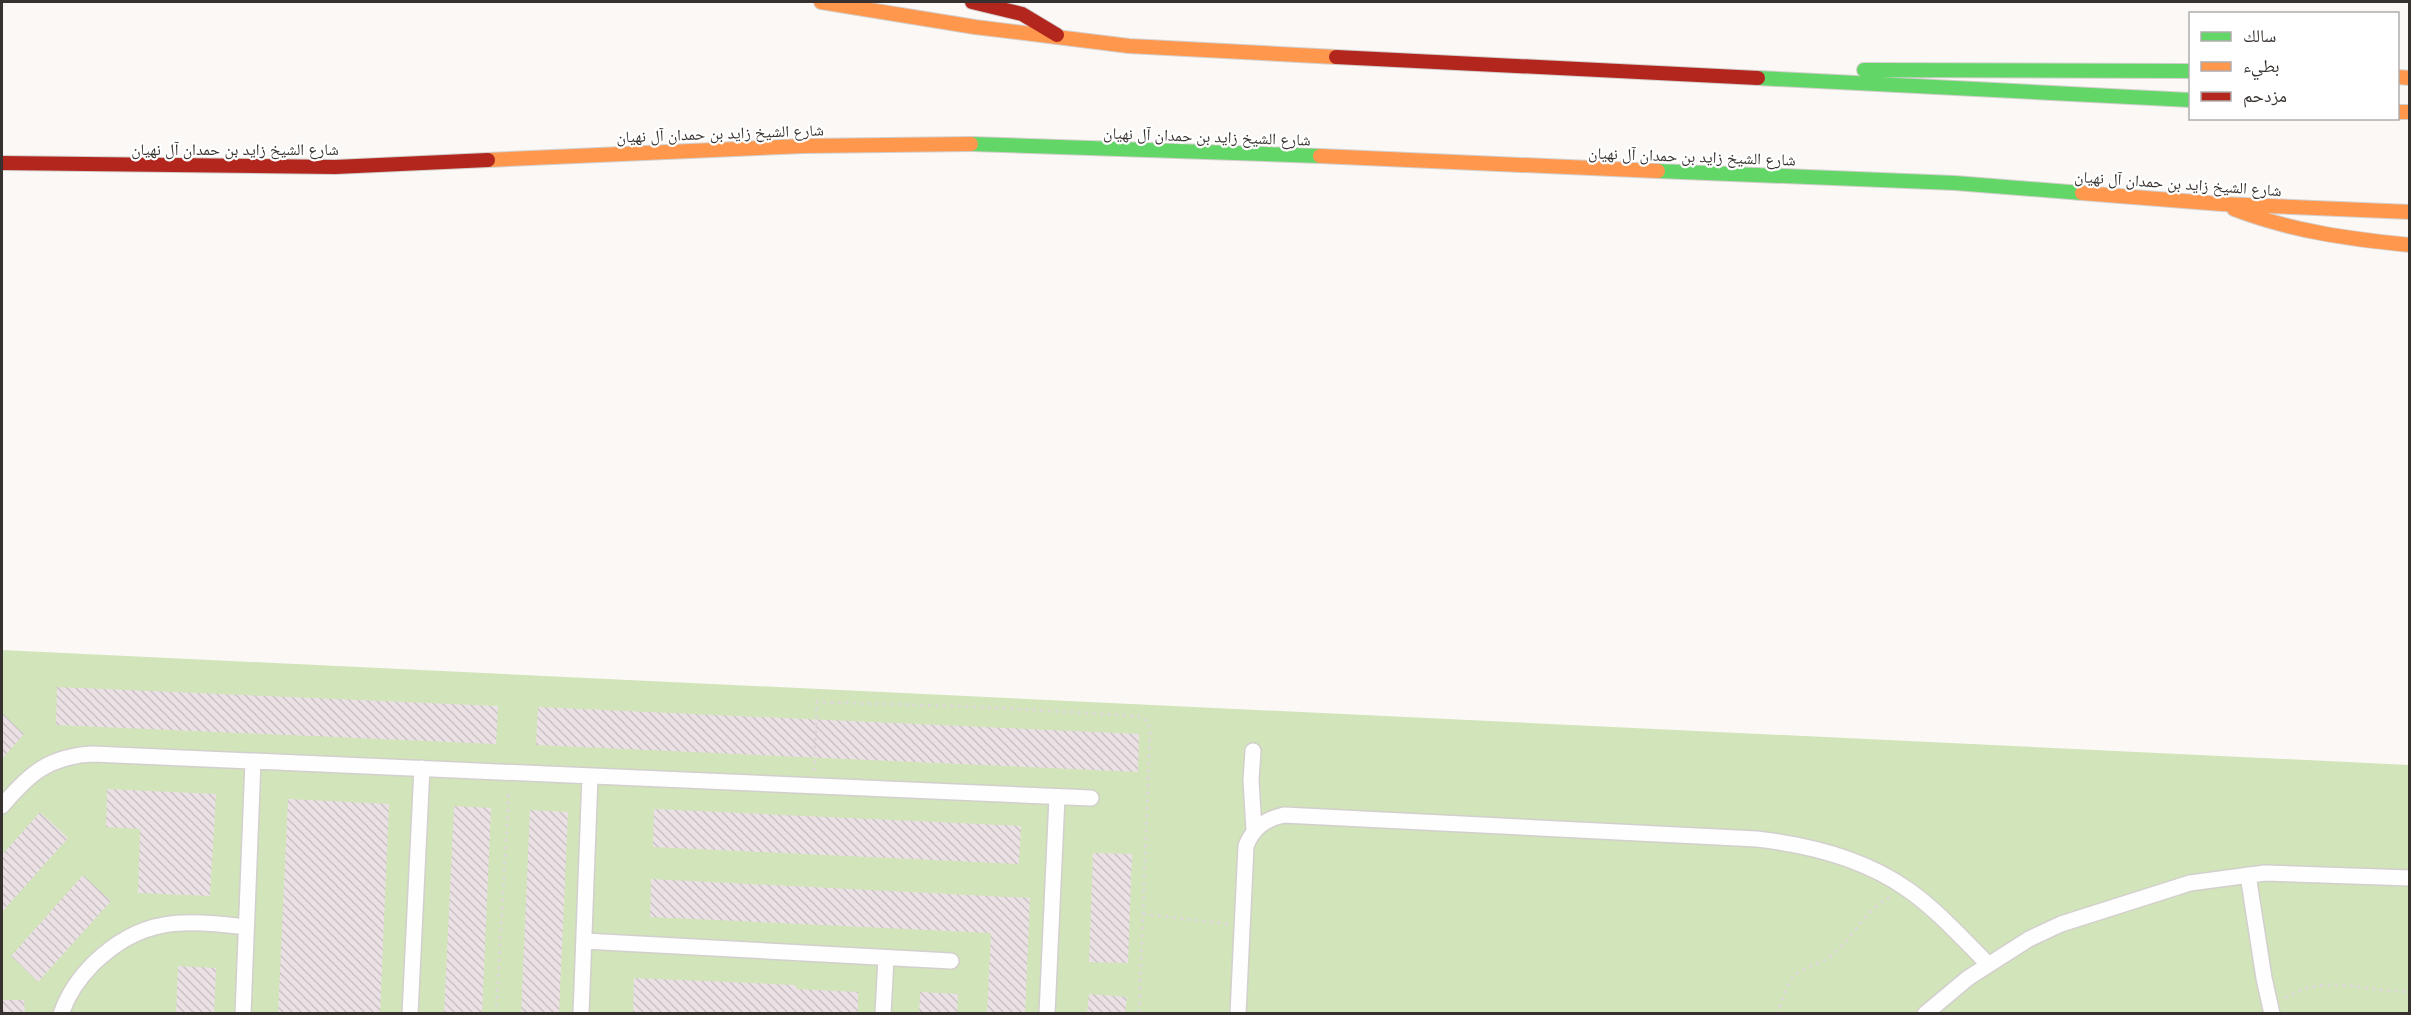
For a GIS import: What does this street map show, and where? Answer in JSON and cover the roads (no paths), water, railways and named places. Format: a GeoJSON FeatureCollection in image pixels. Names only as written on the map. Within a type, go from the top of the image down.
{"type":"FeatureCollection","features":[{"type":"Feature","properties":{"kind":"main road"},"geometry":{"type":"LineString","coordinates":[[821,2],[914,19],[1063,39],[1227,52],[2189,100]]}},
{"type":"Feature","properties":{"kind":"main road"},"geometry":{"type":"LineString","coordinates":[[972,2],[1022,14],[1037,21],[1063,39]]}},
{"type":"Feature","properties":{"kind":"main road"},"geometry":{"type":"LineString","coordinates":[[1498,66],[1550,59],[1900,72],[2189,71]]}},
{"type":"Feature","properties":{"kind":"main road","name":"شارع الشيخ زايد بن حمدان آل نهيان"},"geometry":{"type":"LineString","coordinates":[[2,163],[335,167],[769,148],[973,144],[1955,183],[2222,204],[2409,212]]}},
{"type":"Feature","properties":{"kind":"main road"},"geometry":{"type":"LineString","coordinates":[[2222,204],[2258,219],[2294,230],[2331,237],[2409,245]]}},
{"type":"Feature","properties":{"kind":"street"},"geometry":{"type":"LineString","coordinates":[[1253,751],[1251,797],[1254,830]]}},
{"type":"Feature","properties":{"kind":"street"},"geometry":{"type":"LineString","coordinates":[[2,806],[22,782],[34,772],[48,764],[77,754],[1091,798]]}},
{"type":"Feature","properties":{"kind":"street"},"geometry":{"type":"LineString","coordinates":[[243,1014],[253,761]]}},
{"type":"Feature","properties":{"kind":"street"},"geometry":{"type":"LineString","coordinates":[[410,1014],[422,768]]}},
{"type":"Feature","properties":{"kind":"street"},"geometry":{"type":"LineString","coordinates":[[581,1014],[590,776]]}},
{"type":"Feature","properties":{"kind":"street"},"geometry":{"type":"LineString","coordinates":[[1047,1014],[1057,797]]}},
{"type":"Feature","properties":{"kind":"street"},"geometry":{"type":"LineString","coordinates":[[1238,1014],[1245,854],[1254,830],[1268,820],[1284,815],[1757,839],[1803,846],[1866,866],[1907,889],[1947,922],[1988,964]]}},
{"type":"Feature","properties":{"kind":"street"},"geometry":{"type":"LineString","coordinates":[[1925,1014],[1988,964],[2029,939],[2061,924],[2190,883],[2283,873],[2409,878]]}},
{"type":"Feature","properties":{"kind":"street"},"geometry":{"type":"LineString","coordinates":[[2248,875],[2271,1010]]}},
{"type":"Feature","properties":{"kind":"street"},"geometry":{"type":"LineString","coordinates":[[61,1014],[69,994],[86,972],[122,939],[160,925],[182,922],[246,927]]}},
{"type":"Feature","properties":{"kind":"street"},"geometry":{"type":"LineString","coordinates":[[584,941],[951,961]]}},
{"type":"Feature","properties":{"kind":"street"},"geometry":{"type":"LineString","coordinates":[[883,1014],[886,958]]}}]}
